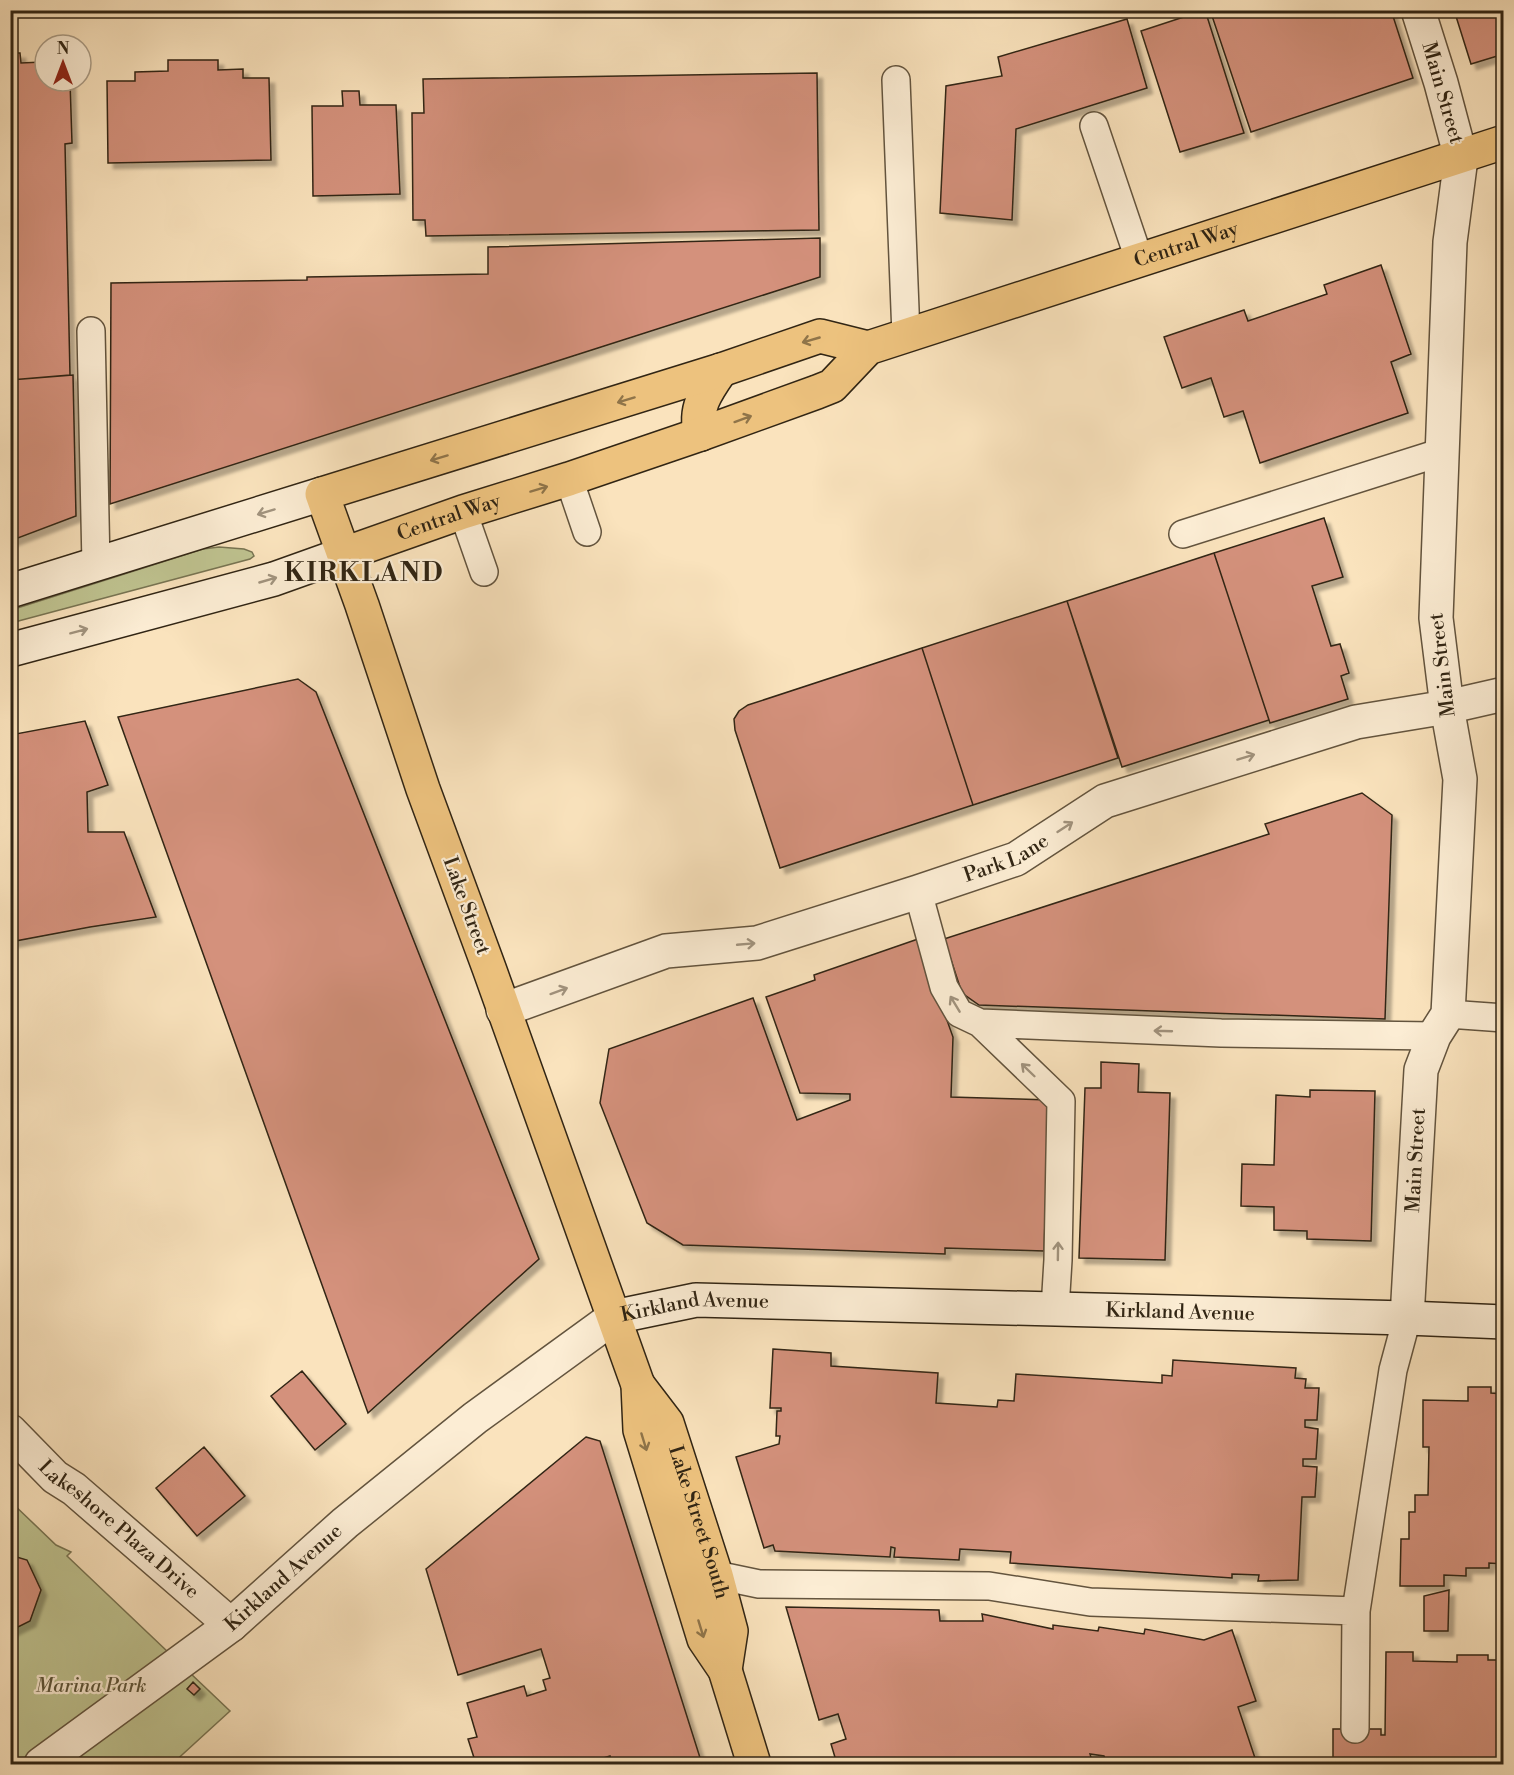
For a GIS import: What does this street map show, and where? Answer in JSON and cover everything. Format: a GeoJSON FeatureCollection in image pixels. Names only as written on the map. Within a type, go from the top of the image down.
{"type":"FeatureCollection","features":[{"type":"Feature","properties":{"kind":"main road","name":"Central Way"},"geometry":{"type":"LineString","coordinates":[[344,554],[464,512],[701,435],[832,386],[868,348],[1461,158],[1503,142]]}},
{"type":"Feature","properties":{"kind":"main road"},"geometry":{"type":"LineString","coordinates":[[321,494],[721,370],[820,336],[868,348]]}},
{"type":"Feature","properties":{"kind":"main road"},"geometry":{"type":"LineString","coordinates":[[701,435],[697,423],[703,396],[721,370]]}},
{"type":"Feature","properties":{"kind":"main road","name":"Lake Street"},"geometry":{"type":"LineString","coordinates":[[321,494],[344,554],[423,789],[614,1317]]}},
{"type":"Feature","properties":{"kind":"main road","name":"Lake Street South"},"geometry":{"type":"LineString","coordinates":[[614,1317],[638,1384],[667,1423],[716,1575],[731,1631],[725,1670]]}},
{"type":"Feature","properties":{"kind":"main road","name":"Lake Street South"},"geometry":{"type":"LineString","coordinates":[[638,1384],[640,1430],[704,1639],[725,1670],[754,1764]]}},
{"type":"Feature","properties":{"kind":"street","name":"Main Street"},"geometry":{"type":"LineString","coordinates":[[1407,1318],[1421,1070],[1441,1025],[1460,779],[1447,707],[1436,618],[1450,242],[1461,158],[1418,10]]}},
{"type":"Feature","properties":{"kind":"street"},"geometry":{"type":"LineString","coordinates":[[10,591],[321,494]]}},
{"type":"Feature","properties":{"kind":"street","name":"Central Way"},"geometry":{"type":"LineString","coordinates":[[10,650],[273,579],[344,554]]}},
{"type":"Feature","properties":{"kind":"street","name":"Park Lane"},"geometry":{"type":"LineString","coordinates":[[503,1011],[666,951],[757,943],[1016,859],[1105,801],[1356,723],[1447,707],[1503,694]]}},
{"type":"Feature","properties":{"kind":"street","name":"Kirkland Avenue"},"geometry":{"type":"LineString","coordinates":[[41,1764],[231,1625],[345,1523],[475,1418],[614,1317],[696,1300],[1503,1322]]}},
{"type":"Feature","properties":{"kind":"street","name":"Lakeshore Plaza Drive"},"geometry":{"type":"LineString","coordinates":[[10,1431],[55,1477],[74,1489],[231,1625]]}},
{"type":"Feature","properties":{"kind":"lane"},"geometry":{"type":"LineString","coordinates":[[896,80],[906,335]]}},
{"type":"Feature","properties":{"kind":"lane"},"geometry":{"type":"LineString","coordinates":[[1094,126],[1139,260]]}},
{"type":"Feature","properties":{"kind":"lane"},"geometry":{"type":"LineString","coordinates":[[91,330],[96,565]]}},
{"type":"Feature","properties":{"kind":"lane"},"geometry":{"type":"LineString","coordinates":[[1183,534],[1442,452]]}},
{"type":"Feature","properties":{"kind":"lane"},"geometry":{"type":"LineString","coordinates":[[569,479],[587,532]]}},
{"type":"Feature","properties":{"kind":"lane"},"geometry":{"type":"LineString","coordinates":[[464,512],[484,572]]}},
{"type":"Feature","properties":{"kind":"lane"},"geometry":{"type":"LineString","coordinates":[[918,892],[944,987],[959,1013],[980,1023],[1061,1101],[1055,1309]]}},
{"type":"Feature","properties":{"kind":"lane"},"geometry":{"type":"LineString","coordinates":[[980,1023],[1221,1033],[1441,1025],[1503,1018]]}},
{"type":"Feature","properties":{"kind":"lane"},"geometry":{"type":"LineString","coordinates":[[1355,1729],[1356,1611],[1393,1370],[1407,1318]]}},
{"type":"Feature","properties":{"kind":"lane"},"geometry":{"type":"LineString","coordinates":[[716,1575],[759,1584],[989,1587],[1090,1602],[1356,1611]]}},
{"type":"Feature","properties":{"kind":"green space"},"geometry":{"type":"Polygon","coordinates":[[[219,547],[244,549],[252,552],[254,556],[250,559],[11,623],[11,610],[203,549],[219,547]]]}},
{"type":"Feature","properties":{"kind":"green space","name":"Marina Park"},"geometry":{"type":"Polygon","coordinates":[[[10,1501],[56,1545],[71,1552],[67,1556],[230,1711],[172,1764],[11,1764],[10,1501]]]}},
{"type":"Feature","properties":{"kind":"building"},"geometry":{"type":"Polygon","coordinates":[[[1205,10],[1244,133],[1180,152],[1141,31],[1205,10]]]}},
{"type":"Feature","properties":{"kind":"building"},"geometry":{"type":"Polygon","coordinates":[[[1210,10],[1391,10],[1413,78],[1251,132],[1210,10]]]}},
{"type":"Feature","properties":{"kind":"building"},"geometry":{"type":"Polygon","coordinates":[[[1454,10],[1504,10],[1504,54],[1471,64],[1454,10]]]}},
{"type":"Feature","properties":{"kind":"building"},"geometry":{"type":"Polygon","coordinates":[[[1127,19],[1147,88],[1016,129],[1012,220],[940,213],[946,86],[1002,76],[998,57],[1127,19]]]}},
{"type":"Feature","properties":{"kind":"building"},"geometry":{"type":"Polygon","coordinates":[[[10,53],[20,53],[21,63],[33,62],[33,93],[70,93],[72,143],[65,144],[70,375],[10,380],[10,53]]]}},
{"type":"Feature","properties":{"kind":"building"},"geometry":{"type":"Polygon","coordinates":[[[168,60],[218,60],[218,70],[243,69],[243,78],[269,78],[271,160],[108,163],[107,81],[135,81],[135,72],[168,71],[168,60]]]}},
{"type":"Feature","properties":{"kind":"building"},"geometry":{"type":"Polygon","coordinates":[[[817,73],[819,230],[426,236],[425,220],[413,220],[412,113],[424,113],[423,79],[817,73]]]}},
{"type":"Feature","properties":{"kind":"building"},"geometry":{"type":"Polygon","coordinates":[[[342,91],[359,91],[360,105],[396,105],[400,194],[313,196],[312,106],[343,106],[342,91]]]}},
{"type":"Feature","properties":{"kind":"building"},"geometry":{"type":"Polygon","coordinates":[[[820,238],[820,277],[110,504],[111,283],[488,274],[488,247],[820,238]]]}},
{"type":"Feature","properties":{"kind":"building"},"geometry":{"type":"Polygon","coordinates":[[[1381,265],[1411,354],[1391,362],[1408,413],[1260,463],[1243,411],[1224,417],[1211,378],[1182,388],[1164,337],[1244,310],[1248,321],[1327,294],[1324,285],[1381,265]]]}},
{"type":"Feature","properties":{"kind":"building"},"geometry":{"type":"Polygon","coordinates":[[[73,375],[76,516],[10,541],[10,380],[73,375]]]}},
{"type":"Feature","properties":{"kind":"building"},"geometry":{"type":"Polygon","coordinates":[[[1324,518],[1343,577],[1312,586],[1331,646],[1340,644],[1349,673],[1341,676],[1348,699],[1270,723],[1214,553],[1324,518]]]}},
{"type":"Feature","properties":{"kind":"building"},"geometry":{"type":"Polygon","coordinates":[[[1214,553],[1269,720],[1122,767],[1067,601],[1214,553]]]}},
{"type":"Feature","properties":{"kind":"building"},"geometry":{"type":"Polygon","coordinates":[[[1067,601],[1118,758],[973,805],[922,648],[1067,601]]]}},
{"type":"Feature","properties":{"kind":"building"},"geometry":{"type":"Polygon","coordinates":[[[922,648],[973,805],[780,868],[735,730],[734,719],[739,711],[748,705],[922,648]]]}},
{"type":"Feature","properties":{"kind":"building"},"geometry":{"type":"Polygon","coordinates":[[[298,679],[316,692],[539,1259],[368,1413],[118,717],[298,679]]]}},
{"type":"Feature","properties":{"kind":"building"},"geometry":{"type":"Polygon","coordinates":[[[85,721],[108,785],[87,792],[88,832],[124,832],[156,917],[10,942],[10,735],[85,721]]]}},
{"type":"Feature","properties":{"kind":"building"},"geometry":{"type":"Polygon","coordinates":[[[1362,793],[1392,815],[1385,1019],[979,1005],[962,993],[944,939],[1269,834],[1265,824],[1362,793]]]}},
{"type":"Feature","properties":{"kind":"building"},"geometry":{"type":"Polygon","coordinates":[[[918,939],[953,1037],[951,1097],[1049,1100],[1044,1251],[945,1248],[945,1254],[683,1245],[647,1223],[600,1103],[609,1049],[753,998],[797,1120],[850,1100],[850,1094],[800,1093],[766,997],[815,980],[814,975],[918,939]]]}},
{"type":"Feature","properties":{"kind":"building"},"geometry":{"type":"Polygon","coordinates":[[[1101,1062],[1139,1064],[1138,1092],[1170,1093],[1165,1260],[1079,1258],[1085,1088],[1101,1088],[1101,1062]]]}},
{"type":"Feature","properties":{"kind":"building"},"geometry":{"type":"Polygon","coordinates":[[[1310,1090],[1375,1091],[1371,1241],[1307,1239],[1307,1231],[1274,1230],[1274,1207],[1241,1206],[1242,1164],[1274,1165],[1276,1095],[1310,1097],[1310,1090]]]}},
{"type":"Feature","properties":{"kind":"building"},"geometry":{"type":"Polygon","coordinates":[[[773,1349],[831,1353],[831,1366],[938,1373],[936,1403],[997,1407],[998,1400],[1014,1401],[1016,1374],[1162,1383],[1162,1375],[1172,1376],[1173,1360],[1296,1368],[1295,1378],[1306,1379],[1305,1388],[1319,1388],[1317,1420],[1305,1420],[1305,1427],[1318,1429],[1316,1459],[1303,1459],[1303,1466],[1317,1467],[1315,1497],[1302,1497],[1298,1580],[1258,1581],[1259,1575],[1232,1574],[1232,1578],[1010,1563],[1011,1552],[960,1549],[959,1560],[894,1557],[895,1548],[891,1547],[890,1557],[775,1551],[773,1545],[764,1548],[736,1457],[779,1444],[780,1436],[776,1436],[777,1411],[781,1411],[781,1408],[770,1408],[773,1349]]]}},
{"type":"Feature","properties":{"kind":"building"},"geometry":{"type":"Polygon","coordinates":[[[302,1371],[346,1424],[315,1450],[271,1396],[302,1371]]]}},
{"type":"Feature","properties":{"kind":"building"},"geometry":{"type":"Polygon","coordinates":[[[1468,1387],[1491,1387],[1491,1393],[1504,1394],[1504,1564],[1489,1563],[1489,1568],[1466,1568],[1466,1576],[1444,1575],[1444,1586],[1400,1586],[1401,1539],[1409,1539],[1409,1512],[1415,1512],[1415,1495],[1428,1495],[1429,1447],[1423,1447],[1423,1400],[1468,1401],[1468,1387]]]}},
{"type":"Feature","properties":{"kind":"building"},"geometry":{"type":"Polygon","coordinates":[[[586,1437],[600,1441],[702,1764],[612,1764],[610,1756],[584,1764],[476,1764],[468,1739],[477,1737],[467,1703],[524,1686],[527,1696],[546,1690],[543,1680],[550,1678],[541,1649],[458,1675],[426,1569],[586,1437]]]}},
{"type":"Feature","properties":{"kind":"building"},"geometry":{"type":"Polygon","coordinates":[[[204,1447],[245,1496],[197,1536],[156,1488],[204,1447]]]}},
{"type":"Feature","properties":{"kind":"building"},"geometry":{"type":"Polygon","coordinates":[[[10,1555],[27,1560],[41,1590],[30,1621],[10,1631],[10,1555]]]}},
{"type":"Feature","properties":{"kind":"building"},"geometry":{"type":"Polygon","coordinates":[[[1449,1590],[1448,1631],[1424,1631],[1424,1596],[1449,1590]]]}},
{"type":"Feature","properties":{"kind":"building"},"geometry":{"type":"Polygon","coordinates":[[[786,1607],[939,1610],[940,1621],[983,1621],[982,1614],[1053,1629],[1053,1625],[1098,1631],[1099,1627],[1144,1634],[1145,1629],[1204,1640],[1232,1630],[1256,1701],[1238,1707],[1257,1764],[1107,1764],[1104,1756],[1090,1754],[1093,1764],[837,1764],[831,1744],[846,1739],[838,1714],[819,1720],[786,1607]]]}},
{"type":"Feature","properties":{"kind":"building"},"geometry":{"type":"Polygon","coordinates":[[[1386,1652],[1413,1652],[1413,1661],[1457,1662],[1457,1655],[1488,1655],[1488,1660],[1504,1660],[1504,1764],[1333,1764],[1333,1729],[1381,1729],[1381,1735],[1385,1735],[1386,1652]]]}},
{"type":"Feature","properties":{"kind":"building"},"geometry":{"type":"Polygon","coordinates":[[[193,1682],[200,1689],[194,1695],[187,1689],[193,1682]]]}},
{"type":"Feature","properties":{"kind":"district","name":"KIRKLAND"},"geometry":{"type":"Point","coordinates":[364,573]}}]}
